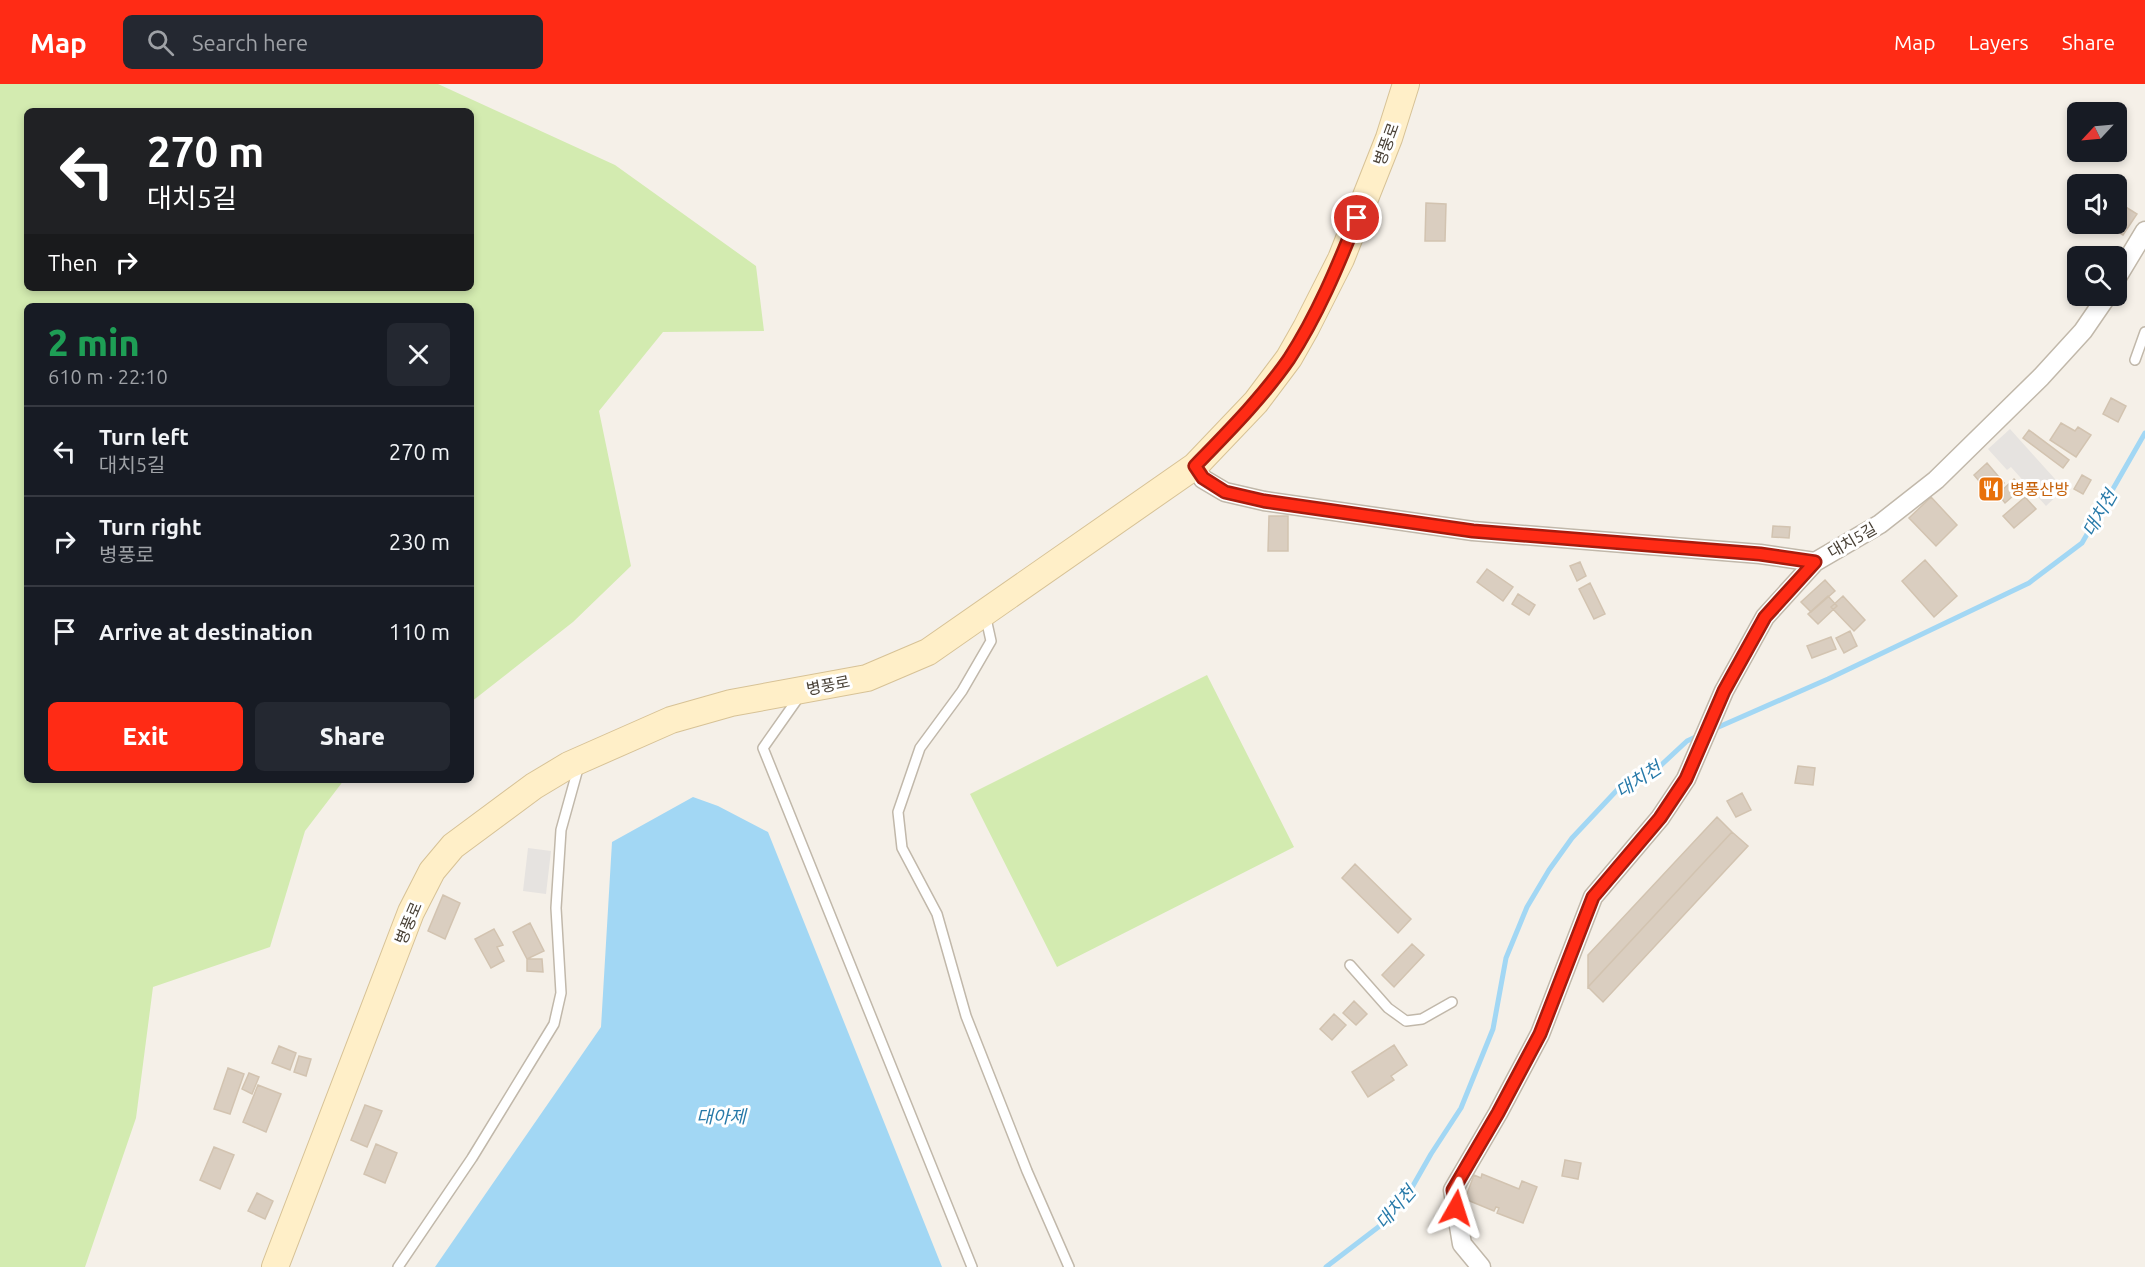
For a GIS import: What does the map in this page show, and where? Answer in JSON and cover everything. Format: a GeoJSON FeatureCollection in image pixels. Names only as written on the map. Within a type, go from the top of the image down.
{"type":"FeatureCollection","features":[{"type":"Feature","properties":{"kind":"main road","name":"병풍로"},"geometry":{"type":"LineString","coordinates":[[275,1267],[411,912],[432,871],[453,846],[534,786],[581,760],[671,720],[731,703],[867,678],[928,652],[1195,466],[1256,402],[1289,358],[1306,328],[1341,259],[1389,138],[1406,84]]}},
{"type":"Feature","properties":{"kind":"street"},"geometry":{"type":"LineString","coordinates":[[2127,261],[2145,231]]}},
{"type":"Feature","properties":{"kind":"street","name":"대치5길"},"geometry":{"type":"LineString","coordinates":[[1195,466],[1203,478],[1225,492],[1264,501],[1473,531],[1760,554],[1815,562],[1880,524],[1936,480],[2042,377],[2083,331],[2100,306]]}},
{"type":"Feature","properties":{"kind":"street"},"geometry":{"type":"LineString","coordinates":[[1481,1267],[1462,1244],[1453,1190],[1540,1034],[1593,897],[1660,818],[1688,775],[1724,691],[1765,617],[1815,562]]}},
{"type":"Feature","properties":{"kind":"lane"},"geometry":{"type":"LineString","coordinates":[[2135,360],[2145,332]]}},
{"type":"Feature","properties":{"kind":"lane"},"geometry":{"type":"LineString","coordinates":[[985,612],[990,641],[962,691],[921,748],[898,812],[902,848],[937,914],[966,1016],[1027,1171],[1069,1267]]}},
{"type":"Feature","properties":{"kind":"lane"},"geometry":{"type":"LineString","coordinates":[[804,690],[763,748],[972,1267]]}},
{"type":"Feature","properties":{"kind":"lane"},"geometry":{"type":"LineString","coordinates":[[398,1267],[472,1158],[555,1024],[561,993],[556,908],[561,830],[581,760]]}},
{"type":"Feature","properties":{"kind":"lane"},"geometry":{"type":"LineString","coordinates":[[1350,965],[1388,1008],[1406,1021],[1422,1019],[1452,1002]]}},
{"type":"Feature","properties":{"kind":"green space"},"geometry":{"type":"Polygon","coordinates":[[[0,84],[438,84],[615,165],[756,266],[764,331],[663,332],[599,411],[631,566],[573,622],[474,700],[474,303],[24,303],[24,783],[342,783],[305,831],[270,947],[153,987],[136,1118],[85,1267],[0,1267],[0,84]]]}},
{"type":"Feature","properties":{"kind":"green space"},"geometry":{"type":"Polygon","coordinates":[[[1207,675],[1294,847],[1057,967],[970,794],[1207,675]]]}},
{"type":"Feature","properties":{"kind":"shaded area"},"geometry":{"type":"Polygon","coordinates":[[[2010,429],[2064,489],[2046,506],[2011,467],[2007,470],[1988,449],[2010,429]]]}},
{"type":"Feature","properties":{"kind":"shaded area"},"geometry":{"type":"Polygon","coordinates":[[[528,848],[551,851],[546,894],[523,891],[528,848]]]}},
{"type":"Feature","properties":{"kind":"water","name":"대아제"},"geometry":{"type":"Polygon","coordinates":[[[693,797],[718,806],[768,832],[942,1267],[435,1267],[601,1027],[612,842],[693,797]]]}},
{"type":"Feature","properties":{"kind":"building"},"geometry":{"type":"Polygon","coordinates":[[[1426,203],[1446,204],[1445,241],[1425,241],[1426,203]]]}},
{"type":"Feature","properties":{"kind":"building"},"geometry":{"type":"Polygon","coordinates":[[[2127,208],[2137,214],[2127,229],[2127,208]]]}},
{"type":"Feature","properties":{"kind":"building"},"geometry":{"type":"Polygon","coordinates":[[[2111,398],[2126,406],[2118,422],[2103,414],[2111,398]]]}},
{"type":"Feature","properties":{"kind":"building"},"geometry":{"type":"Polygon","coordinates":[[[2061,423],[2075,431],[2078,427],[2091,435],[2076,457],[2050,440],[2061,423]]]}},
{"type":"Feature","properties":{"kind":"building"},"geometry":{"type":"Polygon","coordinates":[[[2029,430],[2069,460],[2063,468],[2023,438],[2029,430]]]}},
{"type":"Feature","properties":{"kind":"building"},"geometry":{"type":"Polygon","coordinates":[[[1987,463],[2004,483],[1991,495],[1974,475],[1987,463]]]}},
{"type":"Feature","properties":{"kind":"building"},"geometry":{"type":"Polygon","coordinates":[[[2082,475],[2091,480],[2083,494],[2074,489],[2082,475]]]}},
{"type":"Feature","properties":{"kind":"building"},"geometry":{"type":"Polygon","coordinates":[[[2014,479],[2022,488],[2005,503],[1998,494],[2014,479]]]}},
{"type":"Feature","properties":{"kind":"building"},"geometry":{"type":"Polygon","coordinates":[[[1931,497],[1957,525],[1936,546],[1909,518],[1931,497]]]}},
{"type":"Feature","properties":{"kind":"building"},"geometry":{"type":"Polygon","coordinates":[[[2025,497],[2036,509],[2014,528],[2003,516],[2025,497]]]}},
{"type":"Feature","properties":{"kind":"building"},"geometry":{"type":"Polygon","coordinates":[[[1269,516],[1288,516],[1288,551],[1268,551],[1269,516]]]}},
{"type":"Feature","properties":{"kind":"building"},"geometry":{"type":"Polygon","coordinates":[[[1773,526],[1790,527],[1789,538],[1772,537],[1773,526]]]}},
{"type":"Feature","properties":{"kind":"building"},"geometry":{"type":"Polygon","coordinates":[[[1925,560],[1957,596],[1934,617],[1902,581],[1925,560]]]}},
{"type":"Feature","properties":{"kind":"building"},"geometry":{"type":"Polygon","coordinates":[[[1580,562],[1586,576],[1577,581],[1570,566],[1580,562]]]}},
{"type":"Feature","properties":{"kind":"building"},"geometry":{"type":"Polygon","coordinates":[[[1487,569],[1513,587],[1503,601],[1477,582],[1487,569]]]}},
{"type":"Feature","properties":{"kind":"building"},"geometry":{"type":"Polygon","coordinates":[[[1825,580],[1835,591],[1811,612],[1801,602],[1825,580]]]}},
{"type":"Feature","properties":{"kind":"building"},"geometry":{"type":"Polygon","coordinates":[[[1590,583],[1605,614],[1594,619],[1579,589],[1590,583]]]}},
{"type":"Feature","properties":{"kind":"building"},"geometry":{"type":"Polygon","coordinates":[[[1518,594],[1535,605],[1529,615],[1512,604],[1518,594]]]}},
{"type":"Feature","properties":{"kind":"building"},"geometry":{"type":"Polygon","coordinates":[[[1828,596],[1837,606],[1818,624],[1808,614],[1828,596]]]}},
{"type":"Feature","properties":{"kind":"building"},"geometry":{"type":"Polygon","coordinates":[[[1843,596],[1865,620],[1854,631],[1831,607],[1843,596]]]}},
{"type":"Feature","properties":{"kind":"building"},"geometry":{"type":"Polygon","coordinates":[[[1850,631],[1857,646],[1844,653],[1836,638],[1850,631]]]}},
{"type":"Feature","properties":{"kind":"building"},"geometry":{"type":"Polygon","coordinates":[[[1831,637],[1836,649],[1812,658],[1807,646],[1831,637]]]}},
{"type":"Feature","properties":{"kind":"building"},"geometry":{"type":"Polygon","coordinates":[[[1798,766],[1815,768],[1813,785],[1795,783],[1798,766]]]}},
{"type":"Feature","properties":{"kind":"building"},"geometry":{"type":"Polygon","coordinates":[[[1742,793],[1751,810],[1736,817],[1727,801],[1742,793]]]}},
{"type":"Feature","properties":{"kind":"building"},"geometry":{"type":"Polygon","coordinates":[[[1717,817],[1732,832],[1588,987],[1588,955],[1717,817]]]}},
{"type":"Feature","properties":{"kind":"building"},"geometry":{"type":"Polygon","coordinates":[[[1732,832],[1748,846],[1603,1002],[1588,987],[1732,832]]]}},
{"type":"Feature","properties":{"kind":"building"},"geometry":{"type":"Polygon","coordinates":[[[1355,864],[1411,919],[1398,933],[1342,878],[1355,864]]]}},
{"type":"Feature","properties":{"kind":"building"},"geometry":{"type":"Polygon","coordinates":[[[443,895],[460,903],[445,939],[428,931],[443,895]]]}},
{"type":"Feature","properties":{"kind":"building"},"geometry":{"type":"Polygon","coordinates":[[[530,923],[544,951],[527,959],[513,932],[530,923]]]}},
{"type":"Feature","properties":{"kind":"building"},"geometry":{"type":"Polygon","coordinates":[[[494,929],[503,945],[497,947],[504,961],[491,968],[475,939],[494,929]]]}},
{"type":"Feature","properties":{"kind":"building"},"geometry":{"type":"Polygon","coordinates":[[[1412,944],[1424,955],[1394,987],[1382,975],[1412,944]]]}},
{"type":"Feature","properties":{"kind":"building"},"geometry":{"type":"Polygon","coordinates":[[[527,959],[542,959],[543,972],[527,971],[527,959]]]}},
{"type":"Feature","properties":{"kind":"building"},"geometry":{"type":"Polygon","coordinates":[[[1354,1001],[1367,1014],[1356,1025],[1343,1013],[1354,1001]]]}},
{"type":"Feature","properties":{"kind":"building"},"geometry":{"type":"Polygon","coordinates":[[[1334,1014],[1346,1025],[1332,1040],[1320,1029],[1334,1014]]]}},
{"type":"Feature","properties":{"kind":"building"},"geometry":{"type":"Polygon","coordinates":[[[1394,1045],[1407,1065],[1391,1076],[1394,1080],[1368,1097],[1352,1072],[1394,1045]]]}},
{"type":"Feature","properties":{"kind":"building"},"geometry":{"type":"Polygon","coordinates":[[[279,1046],[296,1053],[290,1070],[272,1063],[279,1046]]]}},
{"type":"Feature","properties":{"kind":"building"},"geometry":{"type":"Polygon","coordinates":[[[299,1056],[311,1059],[306,1076],[294,1072],[299,1056]]]}},
{"type":"Feature","properties":{"kind":"building"},"geometry":{"type":"Polygon","coordinates":[[[228,1068],[244,1074],[230,1114],[214,1109],[228,1068]]]}},
{"type":"Feature","properties":{"kind":"building"},"geometry":{"type":"Polygon","coordinates":[[[249,1073],[259,1077],[252,1094],[242,1089],[249,1073]]]}},
{"type":"Feature","properties":{"kind":"building"},"geometry":{"type":"Polygon","coordinates":[[[258,1085],[281,1094],[266,1132],[243,1122],[258,1085]]]}},
{"type":"Feature","properties":{"kind":"building"},"geometry":{"type":"Polygon","coordinates":[[[365,1105],[382,1111],[367,1147],[351,1140],[365,1105]]]}},
{"type":"Feature","properties":{"kind":"building"},"geometry":{"type":"Polygon","coordinates":[[[376,1144],[397,1153],[385,1183],[364,1174],[376,1144]]]}},
{"type":"Feature","properties":{"kind":"building"},"geometry":{"type":"Polygon","coordinates":[[[214,1147],[234,1155],[220,1189],[200,1180],[214,1147]]]}},
{"type":"Feature","properties":{"kind":"building"},"geometry":{"type":"Polygon","coordinates":[[[1565,1160],[1581,1163],[1578,1179],[1562,1176],[1565,1160]]]}},
{"type":"Feature","properties":{"kind":"building"},"geometry":{"type":"Polygon","coordinates":[[[1482,1174],[1519,1189],[1522,1181],[1537,1187],[1523,1223],[1497,1213],[1499,1208],[1496,1207],[1494,1211],[1465,1199],[1474,1175],[1481,1178],[1482,1174]]]}},
{"type":"Feature","properties":{"kind":"building"},"geometry":{"type":"Polygon","coordinates":[[[257,1193],[273,1201],[265,1219],[248,1211],[257,1193]]]}},
{"type":"Feature","properties":{"kind":"waterway","name":"대치천"},"geometry":{"type":"LineString","coordinates":[[1714,729],[1828,679],[2029,583],[2082,543],[2145,433]]}},
{"type":"Feature","properties":{"kind":"waterway","name":"대치천"},"geometry":{"type":"LineString","coordinates":[[1326,1267],[1381,1225],[1406,1198],[1461,1108],[1493,1029],[1506,958],[1527,907],[1549,870],[1572,838],[1618,789],[1658,768],[1687,741],[1700,735]]}},
{"type":"Feature","properties":{"kind":"place","name":"병풍산방"},"geometry":{"type":"Point","coordinates":[1991,489]}},
{"type":"Feature","properties":{"kind":"route"},"geometry":{"type":"LineString","coordinates":[[1357,218],[1341,259],[1289,358],[1256,402],[1195,466],[1203,478],[1225,492],[1264,501],[1354,515],[1473,531],[1760,554],[1815,562],[1765,617],[1724,691],[1686,779],[1660,818],[1593,897],[1540,1034],[1453,1190],[1456,1208]]}}]}
